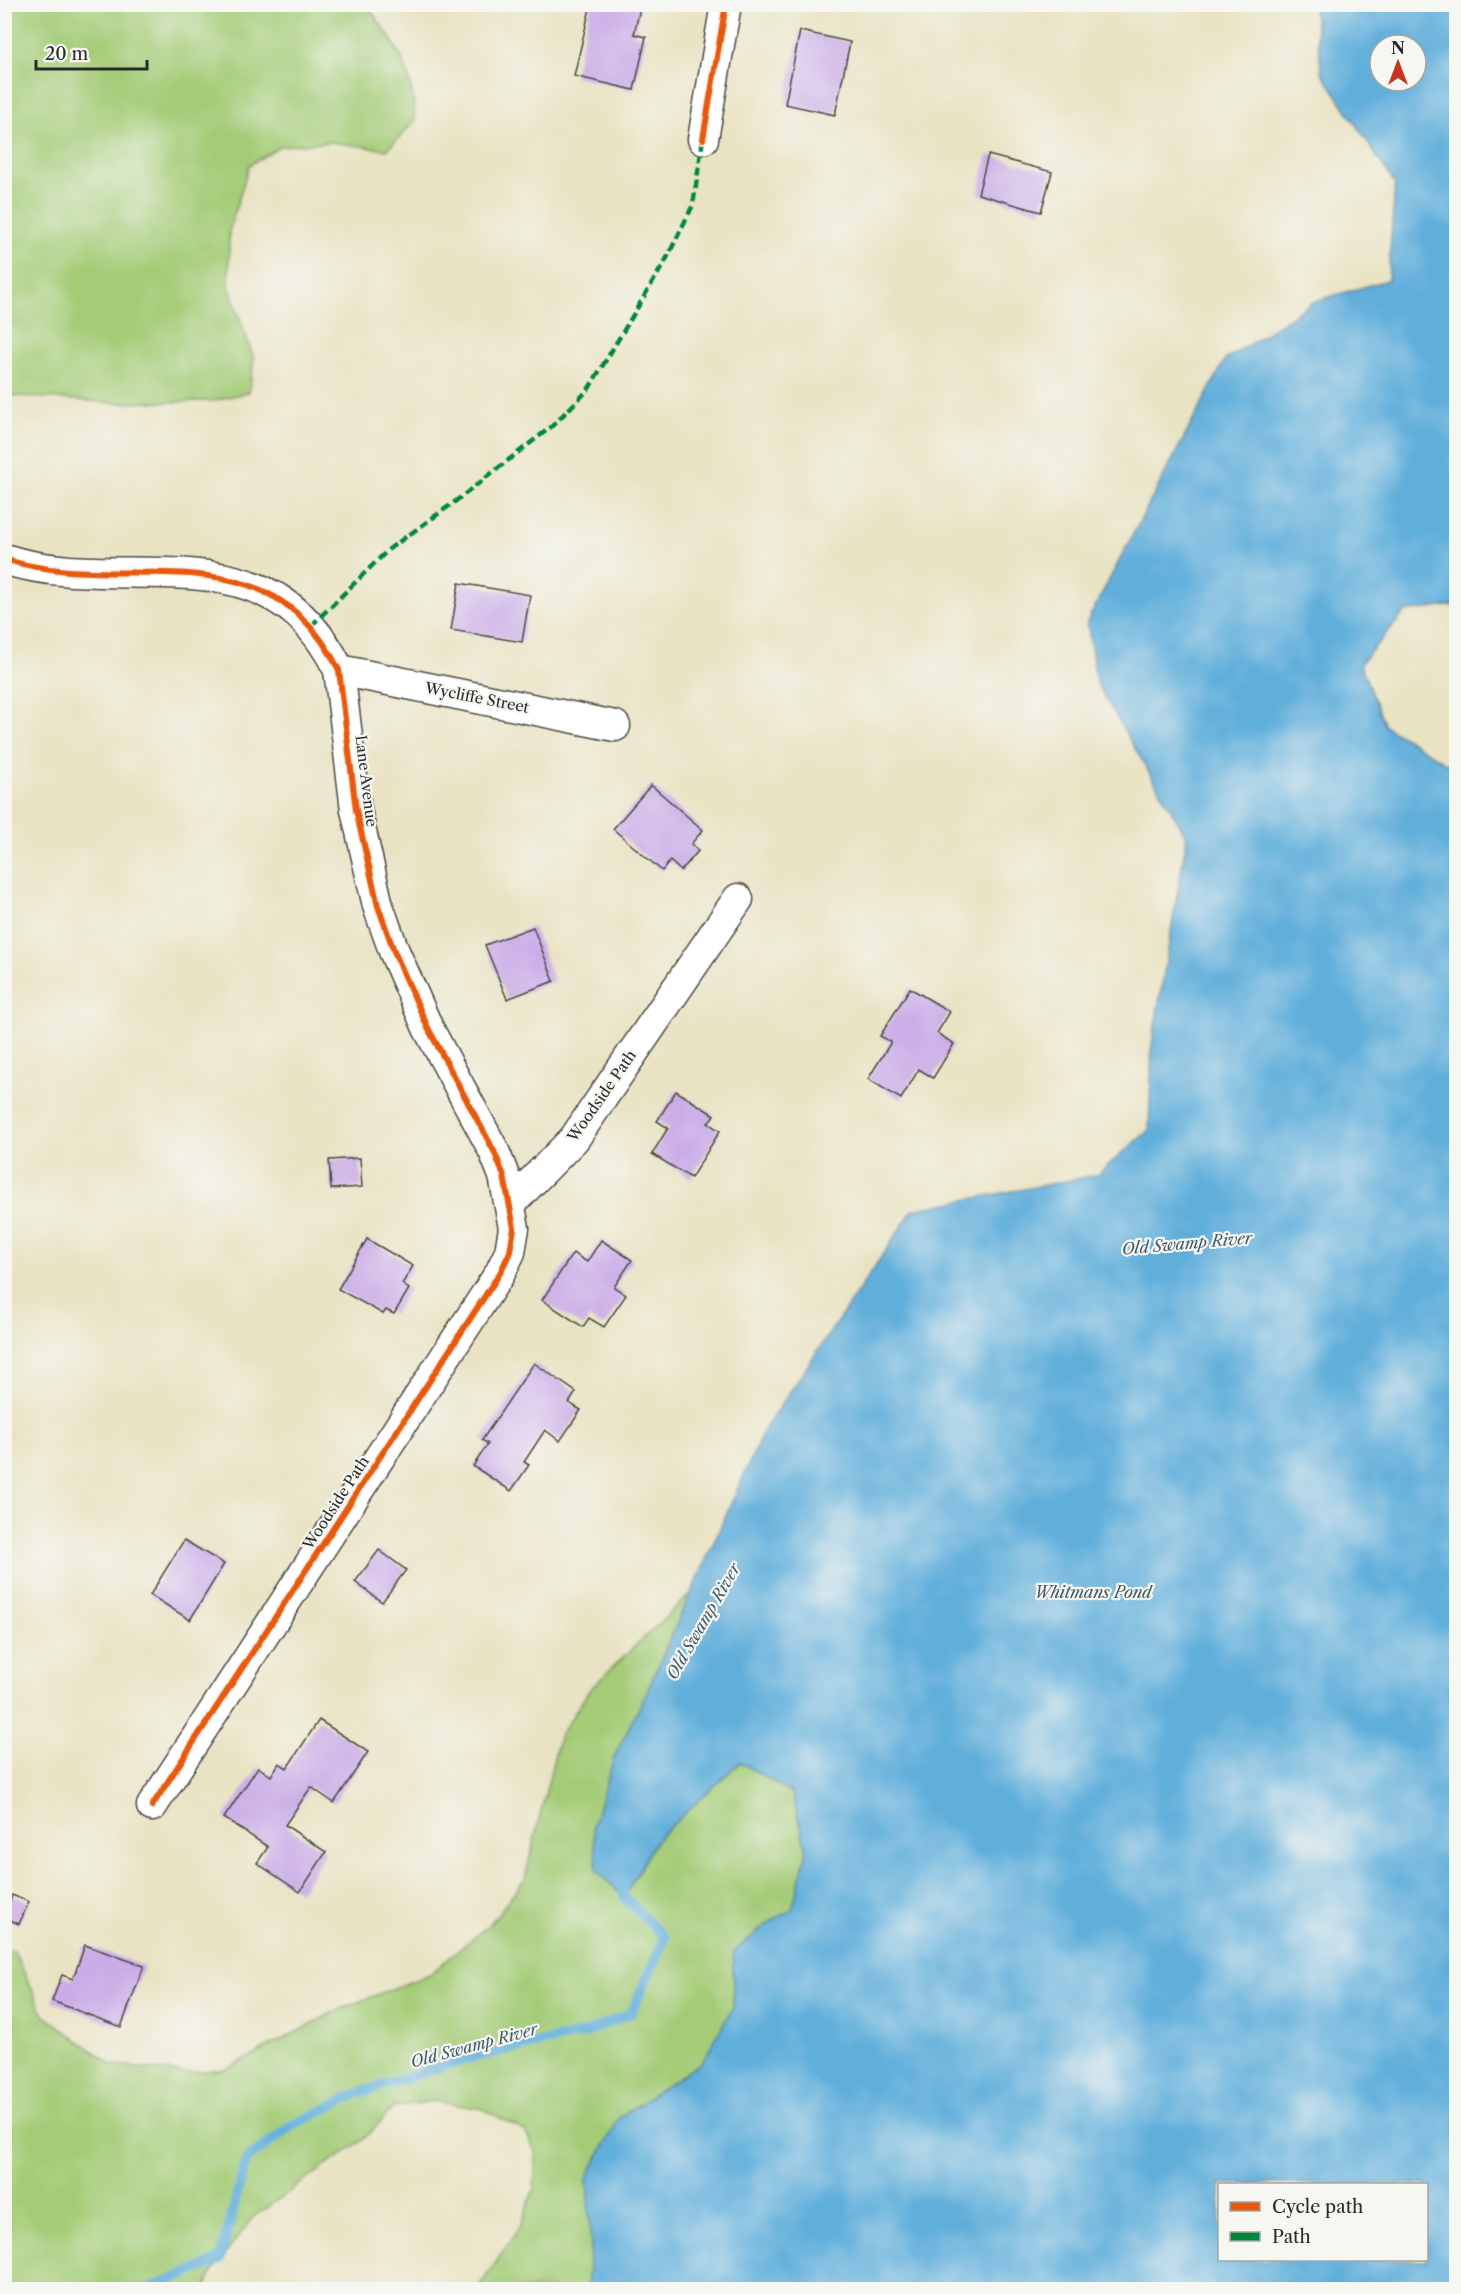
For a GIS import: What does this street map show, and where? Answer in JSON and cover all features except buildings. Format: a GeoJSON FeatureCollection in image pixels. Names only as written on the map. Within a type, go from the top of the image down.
{"type":"FeatureCollection","features":[{"type":"Feature","properties":{"kind":"street"},"geometry":{"type":"LineString","coordinates":[[703,139],[726,4]]}},
{"type":"Feature","properties":{"kind":"street","name":"Lane Avenue"},"geometry":{"type":"LineString","coordinates":[[4,559],[20,564],[65,570],[197,573],[227,578],[263,592],[291,608],[311,626],[329,649],[339,670],[356,810],[378,906],[394,951],[428,1028],[494,1151],[511,1203]]}},
{"type":"Feature","properties":{"kind":"street","name":"Wycliffe Street"},"geometry":{"type":"LineString","coordinates":[[339,670],[615,726]]}},
{"type":"Feature","properties":{"kind":"street","name":"Woodside Path"},"geometry":{"type":"LineString","coordinates":[[152,1806],[500,1273],[510,1252],[514,1228],[511,1203],[574,1139],[738,899]]}},
{"type":"Feature","properties":{"kind":"green space"},"geometry":{"type":"Polygon","coordinates":[[[4,5],[366,5],[395,45],[411,86],[415,121],[387,150],[332,142],[281,146],[249,165],[229,231],[229,286],[254,359],[249,392],[213,401],[117,403],[5,395],[4,5]]]}},
{"type":"Feature","properties":{"kind":"green space"},"geometry":{"type":"Polygon","coordinates":[[[690,1594],[645,1696],[615,1755],[597,1871],[624,1897],[655,1841],[740,1762],[792,1793],[807,1851],[792,1910],[774,1919],[733,1952],[733,2007],[703,2061],[619,2118],[587,2178],[591,2244],[587,2289],[478,2289],[521,2225],[534,2188],[536,2153],[525,2131],[483,2109],[433,2101],[394,2107],[364,2139],[252,2218],[211,2274],[205,2289],[5,2289],[4,1950],[14,1951],[44,2015],[111,2064],[182,2073],[227,2069],[338,2010],[430,1974],[490,1924],[525,1879],[559,1737],[590,1689],[690,1594]]]}},
{"type":"Feature","properties":{"kind":"water","name":"Whitmans Pond"},"geometry":{"type":"Polygon","coordinates":[[[1313,5],[1456,5],[1456,605],[1405,612],[1360,664],[1385,726],[1447,764],[1456,760],[1456,2289],[587,2289],[591,2244],[587,2178],[619,2118],[703,2061],[733,2007],[733,1952],[774,1919],[792,1910],[807,1851],[792,1793],[740,1762],[655,1841],[624,1897],[597,1871],[593,1825],[615,1755],[645,1696],[764,1430],[913,1210],[1097,1175],[1149,1130],[1152,1044],[1187,837],[1097,684],[1087,622],[1225,360],[1315,301],[1388,280],[1395,184],[1322,73],[1313,5]]]}},
{"type":"Feature","properties":{"kind":"waterway","name":"Old Swamp River"},"geometry":{"type":"LineString","coordinates":[[146,2290],[220,2260],[246,2160],[293,2125],[356,2094],[466,2059],[585,2033],[631,2013],[665,1938],[624,1897],[622,1884]]}},
{"type":"Feature","properties":{"kind":"marked path"},"geometry":{"type":"LineString","coordinates":[[311,626],[389,549],[452,504],[551,427],[588,390],[666,260],[693,205],[703,139]]}},
{"type":"Feature","properties":{"kind":"cycle path"},"geometry":{"type":"LineString","coordinates":[[703,139],[726,4]]}},
{"type":"Feature","properties":{"kind":"cycle path"},"geometry":{"type":"LineString","coordinates":[[4,559],[50,569],[190,574],[233,581],[273,596],[309,625],[339,670],[356,810],[378,906],[394,951],[428,1028],[494,1151],[504,1176],[514,1228],[510,1252],[500,1273],[152,1806]]}}]}
